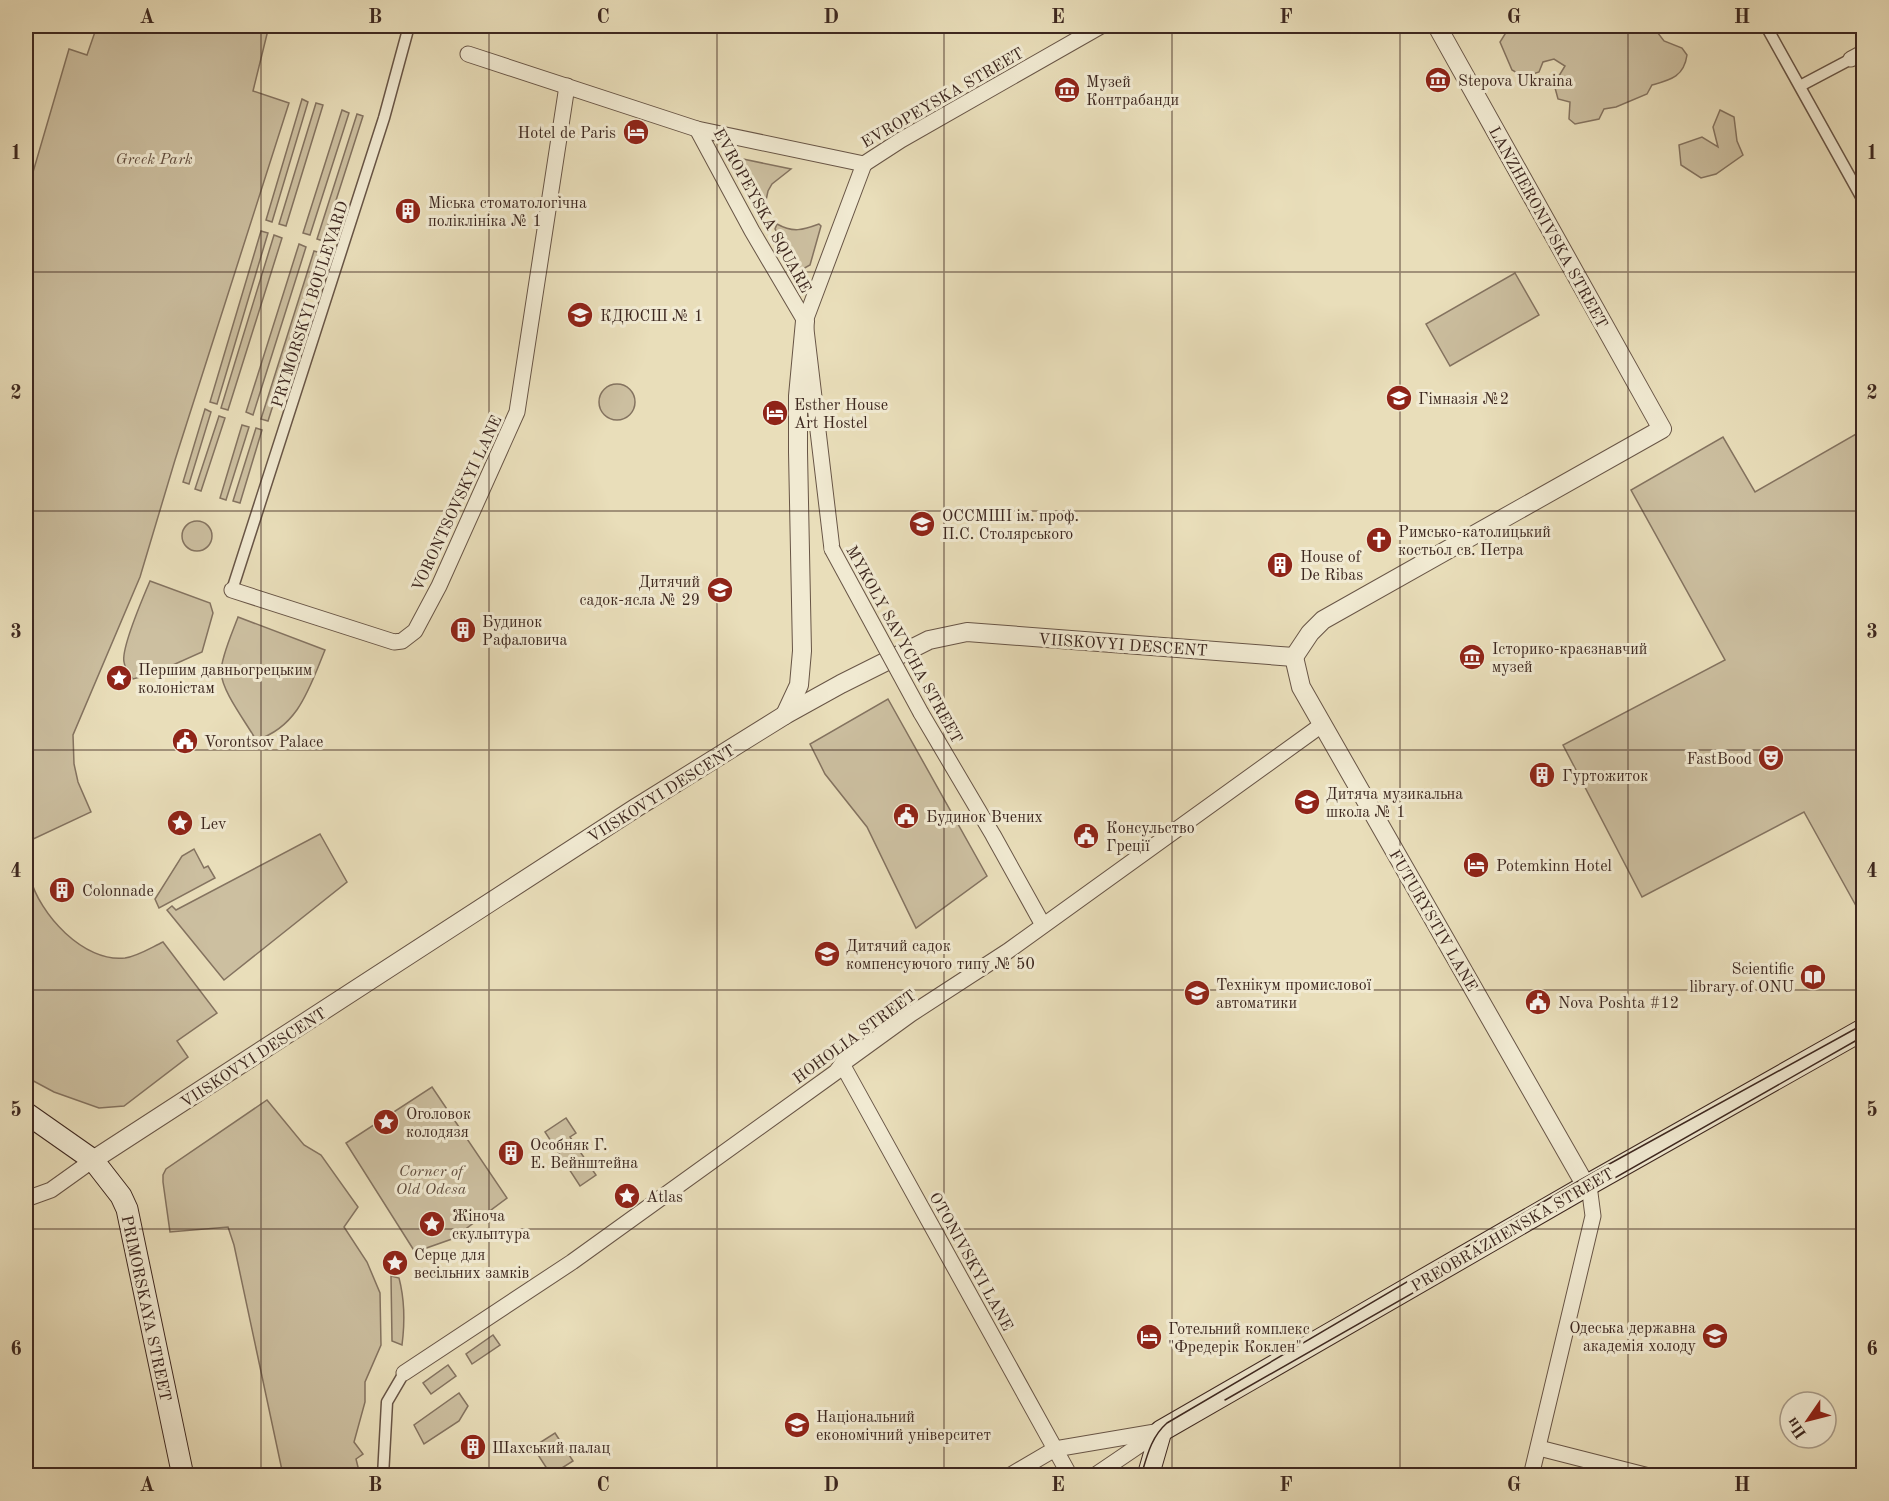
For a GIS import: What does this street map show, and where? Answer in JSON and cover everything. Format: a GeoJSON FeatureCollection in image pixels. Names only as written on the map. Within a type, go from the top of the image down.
{"type":"FeatureCollection","features":[{"type":"Feature","properties":{"kind":"main road","name":"PREOBRAZHENSKA STREET"},"geometry":{"type":"LineString","coordinates":[[1161,1431],[1584,1183],[1863,1029]]}},
{"type":"Feature","properties":{"kind":"main road","name":"PRIMORSKAYA STREET"},"geometry":{"type":"LineString","coordinates":[[26,1113],[93,1160],[121,1196],[127,1209],[183,1476]]}},
{"type":"Feature","properties":{"kind":"main road"},"geometry":{"type":"LineString","coordinates":[[1148,1476],[1161,1431]]}},
{"type":"Feature","properties":{"kind":"street","name":"PRYMORSKYI BOULEVARD"},"geometry":{"type":"LineString","coordinates":[[231,590],[384,118],[409,26]]}},
{"type":"Feature","properties":{"kind":"street","name":"EVROPEYSKA STREET"},"geometry":{"type":"LineString","coordinates":[[864,164],[892,145],[1101,26]]}},
{"type":"Feature","properties":{"kind":"street","name":"LANZHERONIVSKA STREET"},"geometry":{"type":"LineString","coordinates":[[1294,657],[1310,633],[1323,620],[1662,429],[1437,26]]}},
{"type":"Feature","properties":{"kind":"street"},"geometry":{"type":"LineString","coordinates":[[1766,26],[1863,202]]}},
{"type":"Feature","properties":{"kind":"street"},"geometry":{"type":"LineString","coordinates":[[468,54],[698,129]]}},
{"type":"Feature","properties":{"kind":"street"},"geometry":{"type":"LineString","coordinates":[[1800,86],[1857,55]]}},
{"type":"Feature","properties":{"kind":"street","name":"VORONTSOVSKYI LANE"},"geometry":{"type":"LineString","coordinates":[[231,590],[394,642],[402,641],[416,631],[439,586],[517,412],[567,86]]}},
{"type":"Feature","properties":{"kind":"street","name":"EVROPEYSKA SQUARE"},"geometry":{"type":"LineString","coordinates":[[698,129],[864,164],[805,321]]}},
{"type":"Feature","properties":{"kind":"street","name":"EVROPEYSKA SQUARE"},"geometry":{"type":"LineString","coordinates":[[698,129],[752,231],[805,321]]}},
{"type":"Feature","properties":{"kind":"street"},"geometry":{"type":"LineString","coordinates":[[786,715],[799,685],[802,651],[798,396],[805,321]]}},
{"type":"Feature","properties":{"kind":"street","name":"MYKOLY SAVYCHA STREET"},"geometry":{"type":"LineString","coordinates":[[805,321],[832,549],[921,713],[993,835],[1042,925]]}},
{"type":"Feature","properties":{"kind":"street","name":"VIISKOVYI DESCENT"},"geometry":{"type":"LineString","coordinates":[[93,1160],[626,814],[786,715],[841,684],[929,640],[967,632],[1294,657]]}},
{"type":"Feature","properties":{"kind":"street","name":"FUTURYSTIV LANE"},"geometry":{"type":"LineString","coordinates":[[1294,657],[1301,687],[1584,1183]]}},
{"type":"Feature","properties":{"kind":"street","name":"HOHOLIA STREET"},"geometry":{"type":"LineString","coordinates":[[404,1373],[572,1262],[836,1072],[842,1064],[1159,843],[1323,724]]}},
{"type":"Feature","properties":{"kind":"street","name":"OTONIVSKYI LANE"},"geometry":{"type":"LineString","coordinates":[[842,1064],[1070,1476]]}},
{"type":"Feature","properties":{"kind":"street"},"geometry":{"type":"LineString","coordinates":[[26,1199],[51,1190],[93,1160]]}},
{"type":"Feature","properties":{"kind":"street"},"geometry":{"type":"LineString","coordinates":[[1531,1476],[1593,1216],[1590,1193],[1584,1183]]}},
{"type":"Feature","properties":{"kind":"street"},"geometry":{"type":"LineString","coordinates":[[383,1476],[387,1402],[404,1373]]}},
{"type":"Feature","properties":{"kind":"street","name":"PREOBRAZHENSKA STREET"},"geometry":{"type":"LineString","coordinates":[[1009,1476],[1055,1449],[1161,1431]]}},
{"type":"Feature","properties":{"kind":"street","name":"PREOBRAZHENSKA STREET"},"geometry":{"type":"LineString","coordinates":[[1094,1476],[1161,1431]]}},
{"type":"Feature","properties":{"kind":"street"},"geometry":{"type":"LineString","coordinates":[[1539,1448],[1649,1476]]}},
{"type":"Feature","properties":{"kind":"green space","name":"Greek Park"},"geometry":{"type":"Polygon","coordinates":[[[97,26],[269,26],[253,91],[289,103],[140,577],[73,735],[74,764],[78,782],[91,812],[31,840],[29,868],[35,891],[53,920],[66,933],[94,953],[110,957],[130,957],[163,942],[217,1013],[177,1041],[188,1057],[124,1106],[99,1108],[54,1092],[26,1077],[26,196],[69,49],[87,55],[97,26]]]}},
{"type":"Feature","properties":{"kind":"green space"},"geometry":{"type":"Polygon","coordinates":[[[1510,26],[1661,26],[1654,28],[1664,41],[1682,48],[1687,55],[1679,73],[1670,79],[1652,85],[1647,94],[1616,107],[1604,109],[1599,119],[1575,124],[1569,119],[1570,102],[1558,99],[1554,84],[1565,66],[1554,59],[1543,62],[1539,72],[1524,77],[1512,70],[1500,42],[1510,26]]]}},
{"type":"Feature","properties":{"kind":"green space"},"geometry":{"type":"Polygon","coordinates":[[[302,99],[308,102],[272,222],[266,220],[302,99]]]}},
{"type":"Feature","properties":{"kind":"green space"},"geometry":{"type":"Polygon","coordinates":[[[316,103],[323,105],[286,226],[279,224],[316,103]]]}},
{"type":"Feature","properties":{"kind":"green space"},"geometry":{"type":"Polygon","coordinates":[[[342,110],[349,113],[310,235],[303,233],[342,110]]]}},
{"type":"Feature","properties":{"kind":"green space"},"geometry":{"type":"Polygon","coordinates":[[[1720,110],[1734,117],[1737,141],[1743,155],[1716,174],[1701,178],[1681,165],[1679,145],[1702,137],[1718,147],[1713,127],[1720,110]]]}},
{"type":"Feature","properties":{"kind":"green space"},"geometry":{"type":"Polygon","coordinates":[[[357,114],[363,116],[323,241],[317,239],[357,114]]]}},
{"type":"Feature","properties":{"kind":"green space"},"geometry":{"type":"Polygon","coordinates":[[[743,159],[791,169],[772,184],[765,205],[741,164],[743,159]]]}},
{"type":"Feature","properties":{"kind":"green space"},"geometry":{"type":"Polygon","coordinates":[[[777,224],[793,230],[819,224],[821,226],[810,265],[803,269],[796,265],[775,229],[777,224]]]}},
{"type":"Feature","properties":{"kind":"green space"},"geometry":{"type":"Polygon","coordinates":[[[261,231],[268,233],[217,404],[210,402],[261,231]]]}},
{"type":"Feature","properties":{"kind":"green space"},"geometry":{"type":"Polygon","coordinates":[[[274,235],[282,238],[228,410],[221,408],[274,235]]]}},
{"type":"Feature","properties":{"kind":"green space"},"geometry":{"type":"Polygon","coordinates":[[[299,244],[306,247],[253,415],[246,412],[299,244]]]}},
{"type":"Feature","properties":{"kind":"green space"},"geometry":{"type":"Polygon","coordinates":[[[314,251],[321,253],[268,421],[261,419],[314,251]]]}},
{"type":"Feature","properties":{"kind":"green space"},"geometry":{"type":"Polygon","coordinates":[[[1515,273],[1539,315],[1450,366],[1426,324],[1515,273]]]}},
{"type":"Feature","properties":{"kind":"green space"},"geometry":{"type":"Polygon","coordinates":[[[617,384],[630,389],[635,402],[630,415],[617,420],[604,415],[599,402],[604,389],[617,384]]]}},
{"type":"Feature","properties":{"kind":"green space"},"geometry":{"type":"Polygon","coordinates":[[[205,409],[211,412],[189,484],[183,482],[205,409]]]}},
{"type":"Feature","properties":{"kind":"green space"},"geometry":{"type":"Polygon","coordinates":[[[219,416],[225,418],[201,491],[195,489],[219,416]]]}},
{"type":"Feature","properties":{"kind":"green space"},"geometry":{"type":"Polygon","coordinates":[[[242,425],[249,427],[226,500],[220,498],[242,425]]]}},
{"type":"Feature","properties":{"kind":"green space"},"geometry":{"type":"Polygon","coordinates":[[[256,428],[262,430],[240,503],[233,501],[256,428]]]}},
{"type":"Feature","properties":{"kind":"green space"},"geometry":{"type":"Polygon","coordinates":[[[1863,430],[1863,911],[1860,913],[1804,812],[1642,897],[1563,745],[1725,660],[1631,490],[1723,437],[1755,492],[1863,430]]]}},
{"type":"Feature","properties":{"kind":"green space"},"geometry":{"type":"Polygon","coordinates":[[[197,521],[208,525],[212,536],[208,547],[197,551],[186,547],[182,536],[186,525],[197,521]]]}},
{"type":"Feature","properties":{"kind":"green space"},"geometry":{"type":"Polygon","coordinates":[[[150,581],[210,603],[213,613],[202,652],[155,673],[133,679],[125,667],[124,655],[150,581]]]}},
{"type":"Feature","properties":{"kind":"green space"},"geometry":{"type":"Polygon","coordinates":[[[238,617],[325,650],[308,691],[293,715],[283,726],[256,740],[230,698],[222,680],[221,672],[225,652],[238,617]]]}},
{"type":"Feature","properties":{"kind":"green space","name":"Будинок Вчених"},"geometry":{"type":"Polygon","coordinates":[[[888,699],[987,876],[916,928],[867,827],[825,774],[810,744],[888,699]]]}},
{"type":"Feature","properties":{"kind":"green space"},"geometry":{"type":"Polygon","coordinates":[[[320,834],[347,882],[224,980],[167,910],[172,906],[176,910],[320,834]]]}},
{"type":"Feature","properties":{"kind":"green space"},"geometry":{"type":"Polygon","coordinates":[[[194,849],[204,868],[208,866],[215,878],[159,908],[155,899],[182,856],[194,849]]]}},
{"type":"Feature","properties":{"kind":"green space","name":"Corner of Old Odesa"},"geometry":{"type":"Polygon","coordinates":[[[432,1087],[507,1198],[452,1239],[415,1252],[346,1143],[432,1087]]]}},
{"type":"Feature","properties":{"kind":"green space"},"geometry":{"type":"Polygon","coordinates":[[[267,1100],[304,1145],[321,1155],[358,1207],[344,1227],[367,1262],[380,1293],[381,1345],[365,1382],[365,1402],[354,1442],[363,1454],[356,1459],[360,1475],[283,1475],[234,1245],[228,1227],[170,1232],[163,1182],[166,1169],[267,1100]]]}},
{"type":"Feature","properties":{"kind":"green space"},"geometry":{"type":"Polygon","coordinates":[[[566,1118],[576,1133],[570,1137],[596,1175],[580,1186],[545,1132],[566,1118]]]}},
{"type":"Feature","properties":{"kind":"green space"},"geometry":{"type":"Polygon","coordinates":[[[391,1276],[399,1278],[402,1295],[404,1320],[402,1345],[392,1341],[391,1276]]]}},
{"type":"Feature","properties":{"kind":"green space"},"geometry":{"type":"Polygon","coordinates":[[[493,1335],[500,1345],[472,1364],[466,1354],[493,1335]]]}},
{"type":"Feature","properties":{"kind":"green space"},"geometry":{"type":"Polygon","coordinates":[[[448,1365],[456,1376],[431,1394],[423,1383],[448,1365]]]}},
{"type":"Feature","properties":{"kind":"green space"},"geometry":{"type":"Polygon","coordinates":[[[459,1393],[468,1406],[459,1421],[424,1444],[414,1425],[459,1393]]]}},
{"type":"Feature","properties":{"kind":"green space"},"geometry":{"type":"Polygon","coordinates":[[[555,1433],[573,1461],[551,1475],[533,1447],[555,1433]]]}},
{"type":"Feature","properties":{"kind":"tram line"},"geometry":{"type":"LineString","coordinates":[[1141,1476],[1153,1441],[1167,1423],[1582,1179],[1864,1024]]}},
{"type":"Feature","properties":{"kind":"tram line"},"geometry":{"type":"LineString","coordinates":[[1225,1400],[1864,1036]]}},
{"type":"Feature","properties":{"kind":"place","name":"Stepova Ukraina"},"geometry":{"type":"Point","coordinates":[1438,80]}},
{"type":"Feature","properties":{"kind":"place","name":"Музей Контрабанди"},"geometry":{"type":"Point","coordinates":[1067,90]}},
{"type":"Feature","properties":{"kind":"place","name":"Hotel de Paris"},"geometry":{"type":"Point","coordinates":[636,132]}},
{"type":"Feature","properties":{"kind":"place","name":"Міська стоматологічна поліклініка № 1"},"geometry":{"type":"Point","coordinates":[408,211]}},
{"type":"Feature","properties":{"kind":"place","name":"КДЮСШ № 1"},"geometry":{"type":"Point","coordinates":[580,315]}},
{"type":"Feature","properties":{"kind":"place","name":"Гімназія №2"},"geometry":{"type":"Point","coordinates":[1399,398]}},
{"type":"Feature","properties":{"kind":"place","name":"Esther House Art Hostel"},"geometry":{"type":"Point","coordinates":[775,413]}},
{"type":"Feature","properties":{"kind":"place","name":"ОССМШІ ім. проф. П.С. Столярського"},"geometry":{"type":"Point","coordinates":[922,524]}},
{"type":"Feature","properties":{"kind":"place","name":"Римсько-католицький костьол св. Петра"},"geometry":{"type":"Point","coordinates":[1379,540]}},
{"type":"Feature","properties":{"kind":"place","name":"House of De Ribas"},"geometry":{"type":"Point","coordinates":[1280,565]}},
{"type":"Feature","properties":{"kind":"place","name":"Дитячий садок-ясла № 29"},"geometry":{"type":"Point","coordinates":[720,590]}},
{"type":"Feature","properties":{"kind":"place","name":"Будинок Рафаловича"},"geometry":{"type":"Point","coordinates":[463,630]}},
{"type":"Feature","properties":{"kind":"place","name":"Історико-краєзнавчий музей"},"geometry":{"type":"Point","coordinates":[1472,657]}},
{"type":"Feature","properties":{"kind":"place","name":"Першим давньогрецьким колоністам"},"geometry":{"type":"Point","coordinates":[119,678]}},
{"type":"Feature","properties":{"kind":"place","name":"Vorontsov Palace"},"geometry":{"type":"Point","coordinates":[185,741]}},
{"type":"Feature","properties":{"kind":"place","name":"FastBood"},"geometry":{"type":"Point","coordinates":[1771,758]}},
{"type":"Feature","properties":{"kind":"place","name":"Гуртожиток"},"geometry":{"type":"Point","coordinates":[1542,775]}},
{"type":"Feature","properties":{"kind":"place","name":"Дитяча музикальна школа № 1"},"geometry":{"type":"Point","coordinates":[1307,802]}},
{"type":"Feature","properties":{"kind":"place","name":"Будинок Вчених"},"geometry":{"type":"Point","coordinates":[906,816]}},
{"type":"Feature","properties":{"kind":"place","name":"Lev"},"geometry":{"type":"Point","coordinates":[180,823]}},
{"type":"Feature","properties":{"kind":"place","name":"Консульство Греції"},"geometry":{"type":"Point","coordinates":[1086,836]}},
{"type":"Feature","properties":{"kind":"place","name":"Potemkinn Hotel"},"geometry":{"type":"Point","coordinates":[1476,865]}},
{"type":"Feature","properties":{"kind":"place","name":"Colonnade"},"geometry":{"type":"Point","coordinates":[62,890]}},
{"type":"Feature","properties":{"kind":"place","name":"Дитячий садок компенсуючого типу № 50"},"geometry":{"type":"Point","coordinates":[827,954]}},
{"type":"Feature","properties":{"kind":"place","name":"Scientific library of ONU"},"geometry":{"type":"Point","coordinates":[1813,977]}},
{"type":"Feature","properties":{"kind":"place","name":"Технікум промислової автоматики"},"geometry":{"type":"Point","coordinates":[1197,993]}},
{"type":"Feature","properties":{"kind":"place","name":"Nova Poshta #12"},"geometry":{"type":"Point","coordinates":[1538,1002]}},
{"type":"Feature","properties":{"kind":"place","name":"Оголовок колодязя"},"geometry":{"type":"Point","coordinates":[386,1122]}},
{"type":"Feature","properties":{"kind":"place","name":"Особняк Г. Е. Вейнштейна"},"geometry":{"type":"Point","coordinates":[511,1153]}},
{"type":"Feature","properties":{"kind":"place","name":"Atlas"},"geometry":{"type":"Point","coordinates":[627,1196]}},
{"type":"Feature","properties":{"kind":"place","name":"Жіноча скульптура"},"geometry":{"type":"Point","coordinates":[432,1224]}},
{"type":"Feature","properties":{"kind":"place","name":"Серце для весільних замків"},"geometry":{"type":"Point","coordinates":[395,1263]}},
{"type":"Feature","properties":{"kind":"place","name":"Одеська державна академія холоду"},"geometry":{"type":"Point","coordinates":[1715,1336]}},
{"type":"Feature","properties":{"kind":"place","name":"Готельний комплекс \"Фредерік Коклен\""},"geometry":{"type":"Point","coordinates":[1149,1337]}},
{"type":"Feature","properties":{"kind":"place","name":"Національний економічний університет"},"geometry":{"type":"Point","coordinates":[797,1425]}},
{"type":"Feature","properties":{"kind":"place","name":"Шахський палац"},"geometry":{"type":"Point","coordinates":[473,1447]}}]}
